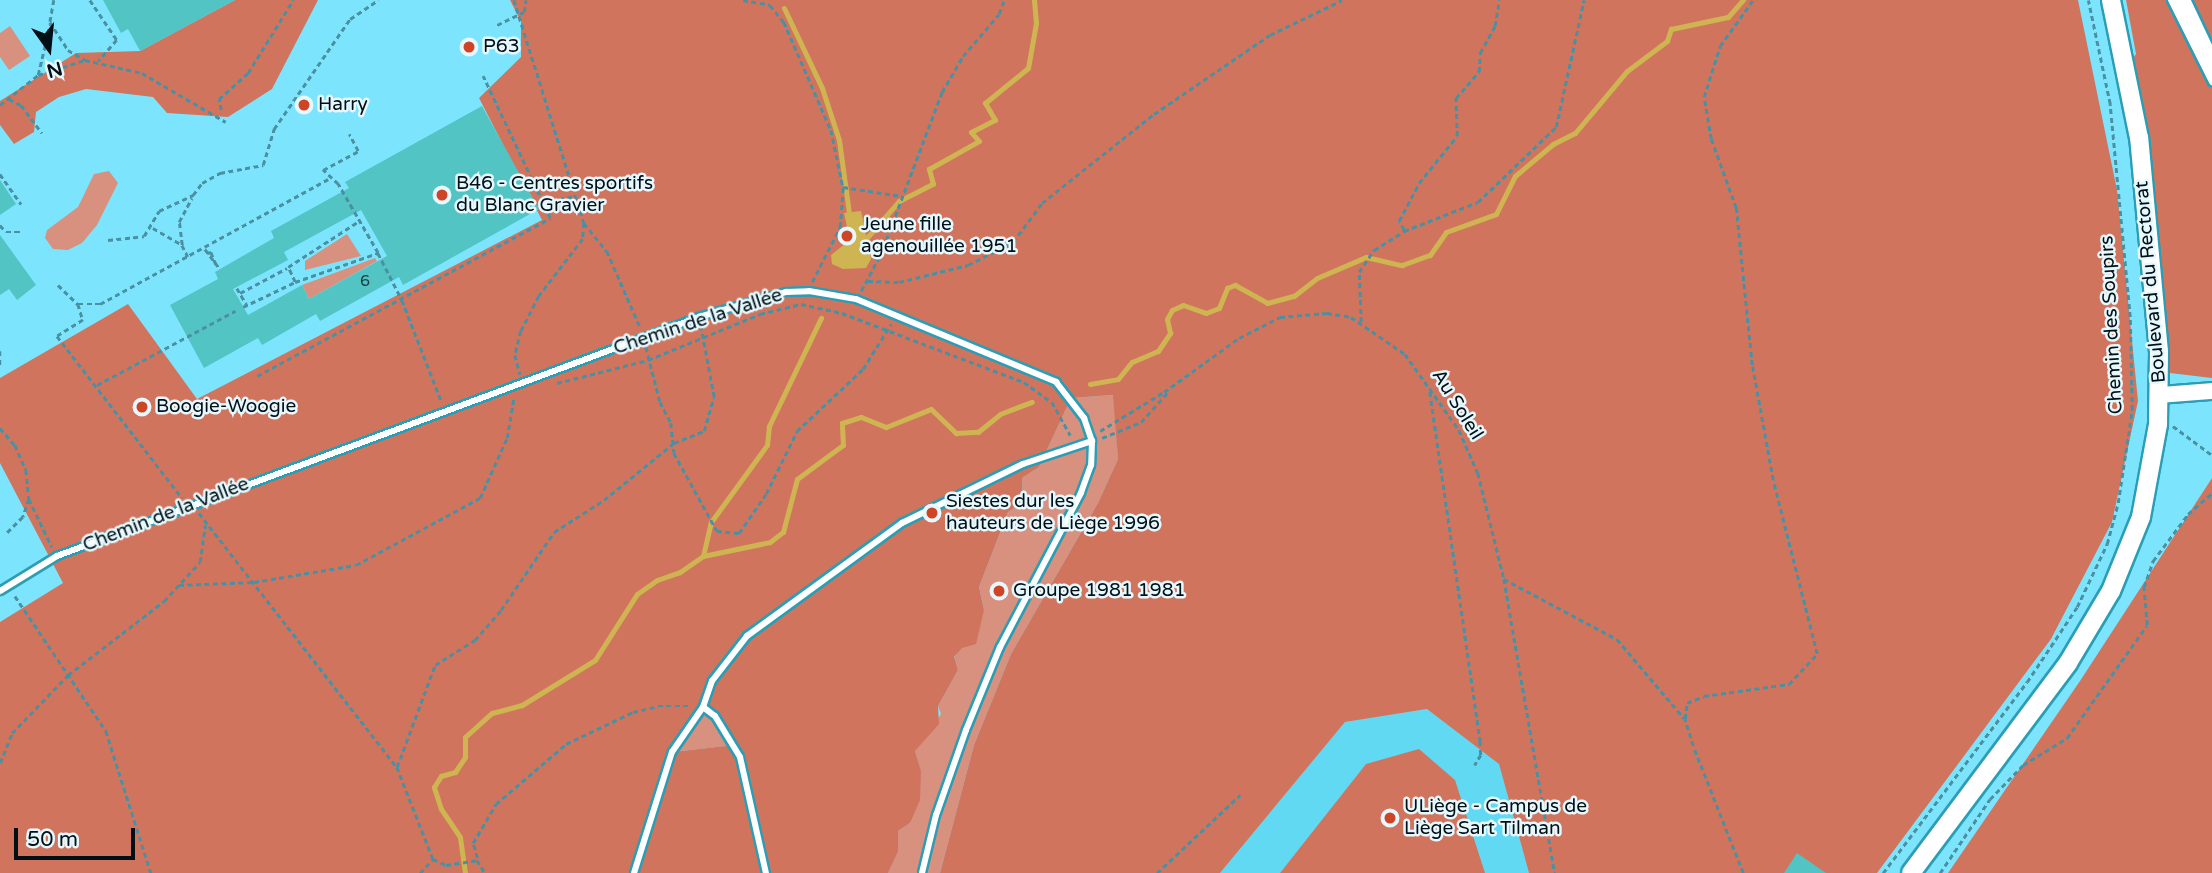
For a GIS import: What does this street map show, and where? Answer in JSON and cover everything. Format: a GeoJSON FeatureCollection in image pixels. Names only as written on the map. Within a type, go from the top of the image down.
{"type":"FeatureCollection","features":[{"type":"Feature","properties":{"kind":"main road","name":"Boulevard du Rectorat"},"geometry":{"type":"LineString","coordinates":[[1911,873],[2068,663],[2111,591],[2141,517],[2158,424],[2160,395],[2155,296],[2138,138],[2111,0]]}},
{"type":"Feature","properties":{"kind":"main road"},"geometry":{"type":"LineString","coordinates":[[2180,0],[2212,66]]}},
{"type":"Feature","properties":{"kind":"street"},"geometry":{"type":"LineString","coordinates":[[2160,395],[2212,391]]}},
{"type":"Feature","properties":{"kind":"lane"},"geometry":{"type":"LineString","coordinates":[[2171,0],[2212,82]]}},
{"type":"Feature","properties":{"kind":"lane","name":"Chemin de la Vallée"},"geometry":{"type":"LineString","coordinates":[[0,590],[57,556],[523,380],[699,317],[786,292],[808,291],[856,299],[895,318],[1056,382],[1084,418],[1092,441]]}},
{"type":"Feature","properties":{"kind":"lane"},"geometry":{"type":"LineString","coordinates":[[634,873],[671,752],[702,706],[712,681],[747,636],[848,559],[902,523],[968,488],[1092,441],[1091,466],[1081,493],[1000,647],[966,730],[936,814],[922,873]]}},
{"type":"Feature","properties":{"kind":"lane"},"geometry":{"type":"LineString","coordinates":[[702,706],[716,716],[740,757],[766,873]]}},
{"type":"Feature","properties":{"kind":"path"},"geometry":{"type":"LineString","coordinates":[[38,75],[54,0]]}},
{"type":"Feature","properties":{"kind":"path"},"geometry":{"type":"LineString","coordinates":[[90,0],[117,40],[99,61]]}},
{"type":"Feature","properties":{"kind":"path"},"geometry":{"type":"LineString","coordinates":[[221,110],[219,99],[254,65],[293,0]]}},
{"type":"Feature","properties":{"kind":"path"},"geometry":{"type":"LineString","coordinates":[[188,257],[182,245],[179,222],[201,183],[219,173],[263,165],[274,129],[350,19],[378,0]]}},
{"type":"Feature","properties":{"kind":"path"},"geometry":{"type":"LineString","coordinates":[[514,0],[584,223],[607,251],[644,338],[648,360],[674,443],[674,453],[717,531],[739,533],[766,494],[797,431],[863,369],[895,318]]}},
{"type":"Feature","properties":{"kind":"path"},"geometry":{"type":"LineString","coordinates":[[497,25],[519,15],[526,0]]}},
{"type":"Feature","properties":{"kind":"path"},"geometry":{"type":"LineString","coordinates":[[743,0],[770,5]]}},
{"type":"Feature","properties":{"kind":"path"},"geometry":{"type":"LineString","coordinates":[[768,0],[784,22],[798,62],[814,88],[831,130],[843,187],[840,227],[808,291]]}},
{"type":"Feature","properties":{"kind":"path"},"geometry":{"type":"LineString","coordinates":[[856,299],[868,281],[942,92],[962,56],[999,15],[1004,0]]}},
{"type":"Feature","properties":{"kind":"path"},"geometry":{"type":"LineString","coordinates":[[868,281],[899,282],[968,265],[1013,242],[1042,203],[1154,114],[1270,35],[1342,0]]}},
{"type":"Feature","properties":{"kind":"path"},"geometry":{"type":"LineString","coordinates":[[1405,231],[1399,220],[1419,183],[1457,136],[1456,98],[1479,72],[1480,52],[1495,26],[1499,0]]}},
{"type":"Feature","properties":{"kind":"path"},"geometry":{"type":"LineString","coordinates":[[1361,321],[1359,272],[1369,258],[1405,231],[1478,202],[1556,127],[1584,0]]}},
{"type":"Feature","properties":{"kind":"path"},"geometry":{"type":"LineString","coordinates":[[1685,719],[1687,703],[1704,696],[1789,684],[1817,654],[1780,519],[1752,365],[1736,208],[1711,139],[1704,97],[1720,46],[1753,0]]}},
{"type":"Feature","properties":{"kind":"path","name":"Chemin des Soupirs"},"geometry":{"type":"LineString","coordinates":[[1883,873],[2027,682],[2077,607],[2107,544],[2115,514],[2132,418],[2130,317],[2110,104],[2088,0]]}},
{"type":"Feature","properties":{"kind":"path"},"geometry":{"type":"LineString","coordinates":[[50,22],[68,50],[85,60]]}},
{"type":"Feature","properties":{"kind":"path"},"geometry":{"type":"LineString","coordinates":[[0,106],[38,75],[85,60],[99,61],[142,73],[226,122]]}},
{"type":"Feature","properties":{"kind":"path"},"geometry":{"type":"LineString","coordinates":[[257,376],[550,218],[483,76]]}},
{"type":"Feature","properties":{"kind":"path"},"geometry":{"type":"LineString","coordinates":[[9,99],[21,105],[42,133]]}},
{"type":"Feature","properties":{"kind":"path"},"geometry":{"type":"LineString","coordinates":[[349,134],[358,151],[323,170],[328,179],[338,184],[360,220],[402,300],[445,409]]}},
{"type":"Feature","properties":{"kind":"path"},"geometry":{"type":"LineString","coordinates":[[0,174],[21,204]]}},
{"type":"Feature","properties":{"kind":"path"},"geometry":{"type":"LineString","coordinates":[[78,304],[100,304],[188,257],[206,251],[328,179]]}},
{"type":"Feature","properties":{"kind":"path"},"geometry":{"type":"LineString","coordinates":[[843,187],[901,196]]}},
{"type":"Feature","properties":{"kind":"path"},"geometry":{"type":"LineString","coordinates":[[108,240],[144,236],[153,228],[159,211],[193,195]]}},
{"type":"Feature","properties":{"kind":"path"},"geometry":{"type":"LineString","coordinates":[[542,202],[575,196]]}},
{"type":"Feature","properties":{"kind":"path"},"geometry":{"type":"LineString","coordinates":[[240,293],[288,267],[360,220]]}},
{"type":"Feature","properties":{"kind":"path"},"geometry":{"type":"LineString","coordinates":[[179,585],[254,582],[356,565],[480,498],[507,438],[523,380],[515,346],[539,296],[583,239],[584,223]]}},
{"type":"Feature","properties":{"kind":"path"},"geometry":{"type":"LineString","coordinates":[[0,225],[6,232],[22,232]]}},
{"type":"Feature","properties":{"kind":"path"},"geometry":{"type":"LineString","coordinates":[[153,228],[182,245]]}},
{"type":"Feature","properties":{"kind":"path"},"geometry":{"type":"LineString","coordinates":[[206,251],[219,268]]}},
{"type":"Feature","properties":{"kind":"path"},"geometry":{"type":"LineString","coordinates":[[236,288],[245,306],[254,305],[295,282],[377,253]]}},
{"type":"Feature","properties":{"kind":"path"},"geometry":{"type":"LineString","coordinates":[[288,267],[295,282]]}},
{"type":"Feature","properties":{"kind":"path"},"geometry":{"type":"LineString","coordinates":[[58,285],[78,304],[83,320],[57,336],[97,385],[178,496],[196,505],[205,526],[254,582],[317,669],[397,767],[433,859]]}},
{"type":"Feature","properties":{"kind":"path"},"geometry":{"type":"LineString","coordinates":[[523,380],[567,383],[648,360],[760,314],[801,304],[829,309],[1034,388],[1052,402],[1076,447]]}},
{"type":"Feature","properties":{"kind":"path"},"geometry":{"type":"LineString","coordinates":[[97,385],[235,311]]}},
{"type":"Feature","properties":{"kind":"path","name":"Au Soleil"},"geometry":{"type":"LineString","coordinates":[[1092,441],[1102,428],[1171,387],[1238,338],[1280,317],[1327,313],[1361,321],[1405,354],[1475,460],[1504,579],[1555,873]]}},
{"type":"Feature","properties":{"kind":"path"},"geometry":{"type":"LineString","coordinates":[[397,767],[435,665],[475,640],[554,532],[604,500],[674,443],[704,431],[713,397],[699,317]]}},
{"type":"Feature","properties":{"kind":"path"},"geometry":{"type":"LineString","coordinates":[[0,351],[0,366]]}},
{"type":"Feature","properties":{"kind":"path"},"geometry":{"type":"LineString","coordinates":[[1092,441],[1141,422],[1171,387]]}},
{"type":"Feature","properties":{"kind":"path"},"geometry":{"type":"LineString","coordinates":[[1429,388],[1441,445],[1480,741],[1481,755],[1475,765]]}},
{"type":"Feature","properties":{"kind":"path"},"geometry":{"type":"LineString","coordinates":[[2158,424],[2181,430],[2212,455]]}},
{"type":"Feature","properties":{"kind":"path"},"geometry":{"type":"LineString","coordinates":[[0,428],[15,444],[26,470],[29,499],[57,556]]}},
{"type":"Feature","properties":{"kind":"path"},"geometry":{"type":"LineString","coordinates":[[1940,873],[1990,799],[2023,765],[2067,738],[2147,625],[2144,587],[2153,561],[2188,514],[2212,493]]}},
{"type":"Feature","properties":{"kind":"path"},"geometry":{"type":"LineString","coordinates":[[7,533],[23,517],[29,499]]}},
{"type":"Feature","properties":{"kind":"path"},"geometry":{"type":"LineString","coordinates":[[0,762],[12,733],[68,675],[179,585],[200,562],[205,526]]}},
{"type":"Feature","properties":{"kind":"path"},"geometry":{"type":"LineString","coordinates":[[1504,579],[1617,639],[1685,719],[1743,873]]}},
{"type":"Feature","properties":{"kind":"path"},"geometry":{"type":"LineString","coordinates":[[8,586],[106,731],[151,873]]}},
{"type":"Feature","properties":{"kind":"path"},"geometry":{"type":"LineString","coordinates":[[485,873],[477,860],[473,844],[496,804],[566,744],[633,712],[658,706],[702,706]]}},
{"type":"Feature","properties":{"kind":"path"},"geometry":{"type":"LineString","coordinates":[[1157,873],[1241,795]]}},
{"type":"Feature","properties":{"kind":"path"},"geometry":{"type":"LineString","coordinates":[[433,859],[456,864],[477,860]]}},
{"type":"Feature","properties":{"kind":"path"},"geometry":{"type":"LineString","coordinates":[[420,873],[433,859]]}},
{"type":"Feature","properties":{"kind":"shaded area"},"geometry":{"type":"Polygon","coordinates":[[[235,0],[318,0],[272,89],[228,117],[167,113],[153,97],[86,89],[59,97],[36,112],[34,132],[14,144],[0,125],[0,101],[76,53],[140,51],[235,0]]]}},
{"type":"Feature","properties":{"kind":"shaded area"},"geometry":{"type":"Polygon","coordinates":[[[510,0],[2078,0],[2117,190],[2138,401],[2112,522],[2051,639],[1877,873],[1529,873],[1499,764],[1427,709],[1345,722],[1220,873],[940,873],[974,745],[1011,654],[1098,503],[1118,459],[1113,395],[1071,398],[1039,467],[1022,478],[1023,503],[1008,512],[979,587],[984,610],[976,644],[962,648],[954,657],[958,670],[938,706],[939,724],[915,751],[921,771],[920,800],[910,823],[898,831],[898,852],[888,873],[0,873],[0,622],[63,583],[0,463],[0,378],[128,304],[197,399],[542,220],[479,98],[521,57],[521,22],[510,0]],[[703,707],[673,752],[734,745],[716,716],[703,707]]]}},
{"type":"Feature","properties":{"kind":"shaded area"},"geometry":{"type":"Polygon","coordinates":[[[2126,0],[2212,0],[2212,378],[2170,373],[2150,160],[2130,62],[2136,54],[2126,0]]]}},
{"type":"Feature","properties":{"kind":"shaded area"},"geometry":{"type":"Polygon","coordinates":[[[10,26],[30,56],[9,70],[0,57],[0,33],[10,26]]]}},
{"type":"Feature","properties":{"kind":"shaded area"},"geometry":{"type":"Polygon","coordinates":[[[109,171],[118,183],[97,225],[82,243],[68,250],[53,249],[45,238],[47,230],[78,207],[94,174],[109,171]]]}},
{"type":"Feature","properties":{"kind":"shaded area"},"geometry":{"type":"Polygon","coordinates":[[[861,211],[871,259],[866,268],[843,269],[832,264],[831,255],[850,240],[844,213],[861,211]]]}},
{"type":"Feature","properties":{"kind":"shaded area"},"geometry":{"type":"Polygon","coordinates":[[[347,234],[361,256],[305,270],[305,261],[347,234]]]}},
{"type":"Feature","properties":{"kind":"shaded area"},"geometry":{"type":"Polygon","coordinates":[[[375,258],[377,261],[309,299],[302,285],[375,258]]]}},
{"type":"Feature","properties":{"kind":"shaded area"},"geometry":{"type":"Polygon","coordinates":[[[1114,395],[1118,459],[1098,503],[1011,654],[974,745],[940,873],[888,873],[898,852],[898,831],[910,823],[921,772],[915,751],[941,714],[938,706],[958,670],[954,658],[984,610],[979,587],[1008,512],[1023,503],[1022,478],[1039,467],[1071,398],[1114,395]]]}},
{"type":"Feature","properties":{"kind":"shaded area"},"geometry":{"type":"Polygon","coordinates":[[[2212,478],[2212,873],[1948,873],[2080,681],[2212,478]]]}},
{"type":"Feature","properties":{"kind":"shaded area"},"geometry":{"type":"Polygon","coordinates":[[[703,707],[715,716],[735,745],[672,752],[703,707]]]}},
{"type":"Feature","properties":{"kind":"shaded area","name":"ULiège - Campus de Liège Sart Tilman"},"geometry":{"type":"Polygon","coordinates":[[[1428,709],[1499,763],[1529,873],[1220,873],[1345,722],[1428,709]]]}},
{"type":"Feature","properties":{"kind":"shaded area"},"geometry":{"type":"Polygon","coordinates":[[[1419,749],[1455,780],[1485,873],[1280,873],[1366,764],[1419,749]]]}},
{"type":"Feature","properties":{"kind":"building"},"geometry":{"type":"Polygon","coordinates":[[[103,0],[235,0],[140,51],[128,29],[121,33],[103,0]]]}},
{"type":"Feature","properties":{"kind":"building"},"geometry":{"type":"Polygon","coordinates":[[[482,106],[539,209],[403,285],[399,277],[320,321],[316,314],[262,345],[258,338],[204,368],[170,305],[218,279],[215,272],[274,238],[271,231],[349,188],[345,182],[482,106]],[[361,210],[284,252],[288,260],[233,289],[248,315],[302,285],[309,299],[387,256],[361,210]]]}},
{"type":"Feature","properties":{"kind":"building"},"geometry":{"type":"Polygon","coordinates":[[[0,180],[16,204],[0,215],[0,180]]]}},
{"type":"Feature","properties":{"kind":"building"},"geometry":{"type":"Polygon","coordinates":[[[0,235],[36,285],[17,300],[9,289],[0,295],[0,235]]]}},
{"type":"Feature","properties":{"kind":"building"},"geometry":{"type":"Polygon","coordinates":[[[1797,853],[1826,873],[1784,873],[1797,853]]]}},
{"type":"Feature","properties":{"kind":"waterway"},"geometry":{"type":"LineString","coordinates":[[864,241],[899,201],[933,184],[929,169],[979,141],[971,132],[995,120],[985,103],[1028,68],[1036,23],[1034,0]]}},
{"type":"Feature","properties":{"kind":"waterway"},"geometry":{"type":"LineString","coordinates":[[1090,384],[1118,379],[1132,362],[1158,351],[1170,333],[1167,319],[1172,310],[1183,305],[1206,313],[1219,308],[1227,288],[1235,285],[1267,303],[1294,296],[1317,278],[1366,257],[1402,265],[1430,255],[1446,232],[1496,214],[1515,176],[1553,144],[1575,133],[1627,71],[1667,41],[1671,29],[1728,17],[1743,0]]}},
{"type":"Feature","properties":{"kind":"waterway"},"geometry":{"type":"LineString","coordinates":[[784,8],[822,88],[839,140],[850,220]]}},
{"type":"Feature","properties":{"kind":"waterway"},"geometry":{"type":"LineString","coordinates":[[703,556],[711,522],[767,445],[769,426],[821,318]]}},
{"type":"Feature","properties":{"kind":"waterway"},"geometry":{"type":"LineString","coordinates":[[465,873],[460,837],[441,809],[434,787],[441,776],[455,772],[465,757],[465,737],[492,713],[522,705],[595,660],[637,594],[657,580],[680,572],[703,556],[770,542],[783,532],[797,479],[843,445],[842,423],[861,417],[886,427],[931,409],[956,433],[978,432],[1000,414],[1032,402]]}},
{"type":"Feature","properties":{"kind":"place","name":"P63"},"geometry":{"type":"Point","coordinates":[469,47]}},
{"type":"Feature","properties":{"kind":"place","name":"Harry"},"geometry":{"type":"Point","coordinates":[304,105]}},
{"type":"Feature","properties":{"kind":"place","name":"B46 - Centres sportifs du Blanc Gravier"},"geometry":{"type":"Point","coordinates":[442,195]}},
{"type":"Feature","properties":{"kind":"place","name":"Jeune fille agenouillée 1951"},"geometry":{"type":"Point","coordinates":[847,236]}},
{"type":"Feature","properties":{"kind":"place","name":"Boogie-Woogie"},"geometry":{"type":"Point","coordinates":[142,407]}},
{"type":"Feature","properties":{"kind":"place","name":"Siestes dur les hauteurs de Liège 1996"},"geometry":{"type":"Point","coordinates":[932,513]}},
{"type":"Feature","properties":{"kind":"place","name":"Groupe 1981 1981"},"geometry":{"type":"Point","coordinates":[999,591]}},
{"type":"Feature","properties":{"kind":"place","name":"ULiège - Campus de Liège Sart Tilman"},"geometry":{"type":"Point","coordinates":[1390,818]}}]}
